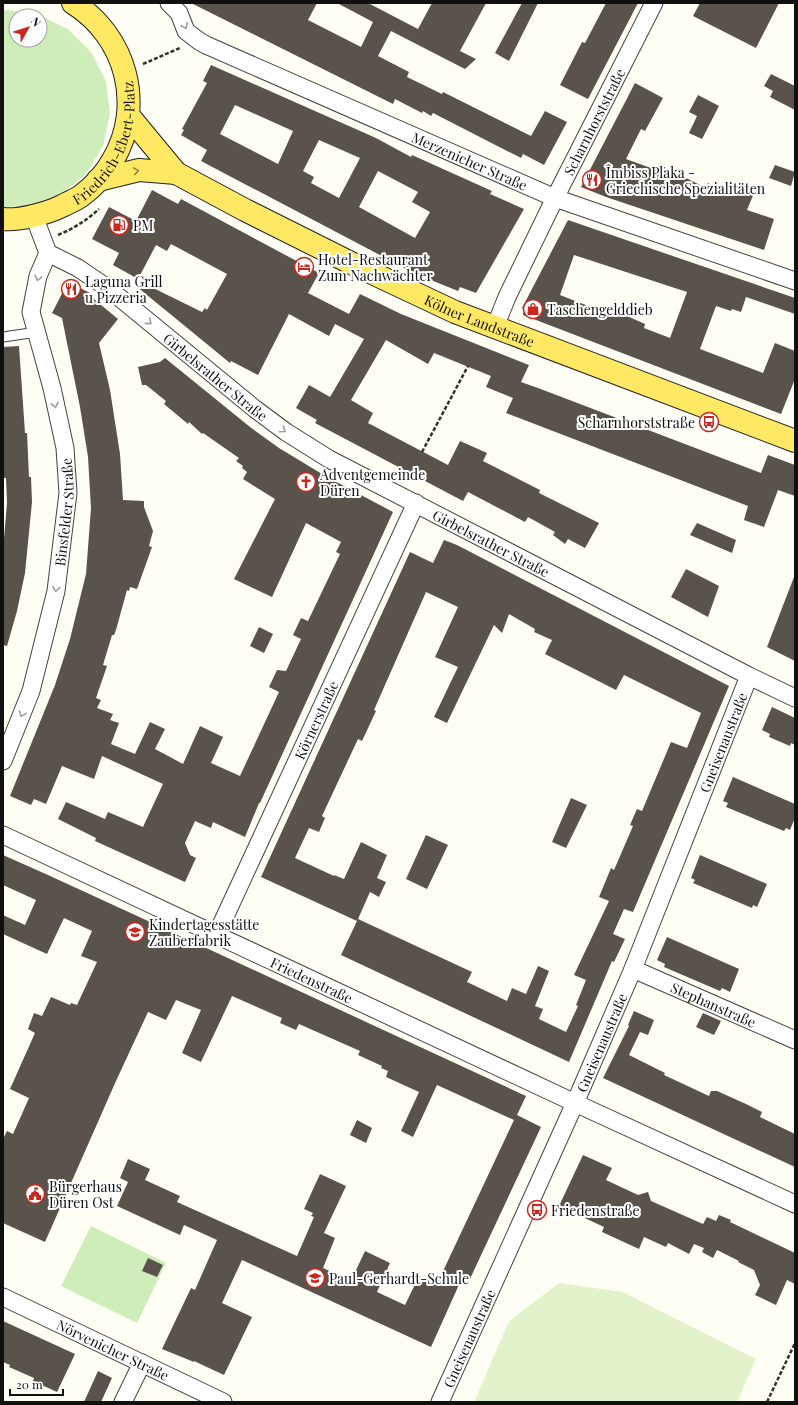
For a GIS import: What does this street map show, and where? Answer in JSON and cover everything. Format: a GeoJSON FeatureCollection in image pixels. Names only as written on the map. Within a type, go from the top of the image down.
{"type":"FeatureCollection","features":[{"type":"Feature","properties":{"kind":"main road","name":"Friedrich-Ebert-Platz"},"geometry":{"type":"LineString","coordinates":[[3,219],[34,216],[55,210],[80,196],[98,180],[113,161],[123,138],[128,115],[128,88],[121,58],[103,29],[78,4]]}},
{"type":"Feature","properties":{"kind":"main road","name":"Kölner Landstraße"},"geometry":{"type":"LineString","coordinates":[[128,115],[176,173],[245,210],[353,264],[455,312],[795,441]]}},
{"type":"Feature","properties":{"kind":"main road","name":"Kölner Landstraße"},"geometry":{"type":"LineString","coordinates":[[98,180],[139,170],[176,173]]}},
{"type":"Feature","properties":{"kind":"street","name":"Merzenicher Straße"},"geometry":{"type":"LineString","coordinates":[[169,3],[179,13],[186,31],[202,42],[555,198],[795,280]]}},
{"type":"Feature","properties":{"kind":"street","name":"Scharnhorststraße"},"geometry":{"type":"LineString","coordinates":[[495,327],[507,297],[555,198],[654,3]]}},
{"type":"Feature","properties":{"kind":"street"},"geometry":{"type":"LineString","coordinates":[[34,216],[48,253]]}},
{"type":"Feature","properties":{"kind":"street","name":"Binsfelder Straße"},"geometry":{"type":"LineString","coordinates":[[3,760],[31,691],[56,591],[68,493],[64,448],[52,388],[31,312],[38,276],[48,253]]}},
{"type":"Feature","properties":{"kind":"street","name":"Girbelsrather Straße"},"geometry":{"type":"LineString","coordinates":[[48,253],[78,268],[109,288],[255,409],[286,432],[329,459],[749,676],[795,698]]}},
{"type":"Feature","properties":{"kind":"street","name":"Körnerstraße"},"geometry":{"type":"LineString","coordinates":[[216,936],[416,503]]}},
{"type":"Feature","properties":{"kind":"street","name":"Gneisenaustraße"},"geometry":{"type":"LineString","coordinates":[[440,1402],[575,1104],[633,969],[749,676]]}},
{"type":"Feature","properties":{"kind":"street","name":"Friedenstraße"},"geometry":{"type":"LineString","coordinates":[[3,835],[575,1104],[795,1204]]}},
{"type":"Feature","properties":{"kind":"street","name":"Stephanstraße"},"geometry":{"type":"LineString","coordinates":[[633,969],[795,1040]]}},
{"type":"Feature","properties":{"kind":"street","name":"Nörvenicher Straße"},"geometry":{"type":"LineString","coordinates":[[3,1297],[223,1402]]}},
{"type":"Feature","properties":{"kind":"street"},"geometry":{"type":"LineString","coordinates":[[123,1402],[142,1363]]}},
{"type":"Feature","properties":{"kind":"lane"},"geometry":{"type":"LineString","coordinates":[[3,337],[37,332]]}},
{"type":"Feature","properties":{"kind":"path"},"geometry":{"type":"LineString","coordinates":[[139,66],[202,42]]}},
{"type":"Feature","properties":{"kind":"path"},"geometry":{"type":"LineString","coordinates":[[422,452],[468,366]]}},
{"type":"Feature","properties":{"kind":"path"},"geometry":{"type":"LineString","coordinates":[[767,1402],[795,1343]]}},
{"type":"Feature","properties":{"kind":"green space"},"geometry":{"type":"Polygon","coordinates":[[[8,10],[8,48],[48,48],[48,19],[68,29],[91,52],[106,81],[110,114],[103,146],[86,174],[60,195],[29,206],[3,207],[3,11],[8,10]]]}},
{"type":"Feature","properties":{"kind":"green space"},"geometry":{"type":"Polygon","coordinates":[[[91,1226],[166,1263],[137,1323],[61,1286],[91,1226]]]}},
{"type":"Feature","properties":{"kind":"green space"},"geometry":{"type":"Polygon","coordinates":[[[559,1283],[623,1292],[756,1359],[737,1402],[474,1402],[509,1321],[559,1283]]]}},
{"type":"Feature","properties":{"kind":"building"},"geometry":{"type":"Polygon","coordinates":[[[191,3],[317,3],[308,20],[361,47],[373,22],[337,3],[368,3],[418,29],[432,3],[486,3],[460,51],[476,59],[465,69],[391,31],[378,56],[409,72],[407,77],[442,94],[443,92],[531,136],[545,111],[567,122],[544,165],[523,154],[521,158],[433,113],[431,116],[423,111],[422,113],[395,99],[393,104],[191,3]]]}},
{"type":"Feature","properties":{"kind":"building"},"geometry":{"type":"Polygon","coordinates":[[[522,3],[538,3],[509,61],[495,53],[522,3]]]}},
{"type":"Feature","properties":{"kind":"building"},"geometry":{"type":"Polygon","coordinates":[[[606,3],[638,3],[588,99],[560,85],[582,42],[585,43],[606,3]]]}},
{"type":"Feature","properties":{"kind":"building"},"geometry":{"type":"Polygon","coordinates":[[[700,3],[779,3],[756,48],[693,16],[700,3]]]}},
{"type":"Feature","properties":{"kind":"building"},"geometry":{"type":"Polygon","coordinates":[[[211,65],[376,138],[411,157],[412,155],[492,191],[490,194],[524,209],[476,293],[460,287],[458,291],[416,274],[201,161],[207,150],[181,135],[184,130],[182,129],[207,83],[203,81],[211,65]],[[235,105],[220,134],[278,164],[293,131],[235,105]],[[319,140],[303,171],[314,177],[311,183],[339,198],[360,158],[319,140]],[[378,171],[359,207],[415,238],[430,212],[412,202],[418,192],[378,171]]]}},
{"type":"Feature","properties":{"kind":"building"},"geometry":{"type":"Polygon","coordinates":[[[771,74],[795,86],[795,110],[770,97],[773,91],[764,86],[771,74]]]}},
{"type":"Feature","properties":{"kind":"building"},"geometry":{"type":"Polygon","coordinates":[[[635,83],[663,98],[645,131],[641,129],[626,159],[662,172],[664,167],[706,188],[708,183],[728,195],[734,182],[754,193],[747,210],[774,219],[764,250],[606,197],[581,187],[635,83]]]}},
{"type":"Feature","properties":{"kind":"building"},"geometry":{"type":"Polygon","coordinates":[[[698,95],[719,106],[702,139],[689,133],[697,116],[689,112],[698,95]]]}},
{"type":"Feature","properties":{"kind":"building"},"geometry":{"type":"Polygon","coordinates":[[[775,165],[795,172],[791,186],[769,178],[775,165]]]}},
{"type":"Feature","properties":{"kind":"building"},"geometry":{"type":"Polygon","coordinates":[[[152,190],[178,204],[181,199],[319,273],[308,293],[349,314],[360,294],[401,314],[529,365],[521,382],[761,473],[768,455],[795,465],[795,496],[778,490],[764,527],[744,520],[748,506],[506,413],[513,398],[486,387],[491,376],[434,353],[428,364],[386,340],[351,400],[373,413],[368,423],[448,465],[460,441],[487,453],[483,461],[540,490],[539,493],[599,523],[585,548],[568,539],[565,544],[553,535],[555,532],[528,517],[525,522],[468,492],[463,501],[315,423],[317,420],[296,408],[309,385],[330,397],[364,339],[335,324],[329,336],[289,314],[258,375],[231,361],[230,363],[136,286],[139,281],[202,312],[205,308],[207,310],[227,274],[171,244],[167,251],[156,245],[138,279],[113,265],[119,253],[92,239],[109,207],[136,221],[152,190]]]}},
{"type":"Feature","properties":{"kind":"building"},"geometry":{"type":"Polygon","coordinates":[[[568,220],[795,298],[795,314],[746,297],[741,312],[732,309],[731,311],[716,306],[700,349],[763,373],[775,343],[795,351],[795,379],[781,414],[523,315],[524,309],[522,308],[568,220]],[[574,255],[560,295],[601,311],[603,307],[611,309],[645,324],[644,328],[670,338],[687,292],[574,255]]]}},
{"type":"Feature","properties":{"kind":"building"},"geometry":{"type":"Polygon","coordinates":[[[68,282],[90,293],[89,295],[118,319],[99,343],[110,390],[120,454],[123,500],[144,501],[144,507],[153,531],[149,546],[152,547],[137,589],[130,587],[129,591],[127,590],[116,630],[114,635],[112,635],[103,665],[107,666],[96,698],[101,700],[97,708],[113,714],[110,720],[119,723],[111,744],[135,754],[150,722],[165,729],[155,749],[183,764],[200,726],[223,737],[211,763],[240,776],[279,692],[269,687],[277,670],[286,671],[301,639],[293,635],[301,618],[308,621],[340,554],[336,552],[341,542],[306,523],[272,597],[234,579],[275,499],[243,479],[247,472],[242,468],[243,466],[236,461],[239,458],[203,433],[202,434],[189,422],[188,424],[164,404],[166,401],[146,385],[142,385],[138,367],[160,362],[165,358],[250,427],[279,448],[327,477],[393,512],[259,803],[245,837],[213,822],[211,828],[195,821],[185,843],[190,855],[196,858],[185,882],[95,841],[96,838],[58,819],[66,802],[105,819],[108,812],[143,827],[163,784],[102,756],[94,779],[62,766],[46,804],[34,799],[31,805],[10,796],[55,685],[70,639],[86,574],[91,508],[88,457],[80,407],[62,318],[52,313],[68,282]]]}},
{"type":"Feature","properties":{"kind":"building"},"geometry":{"type":"Polygon","coordinates":[[[19,346],[25,433],[27,433],[32,502],[25,573],[17,611],[7,646],[3,645],[3,550],[7,503],[6,478],[3,478],[3,347],[19,346]]]}},
{"type":"Feature","properties":{"kind":"building"},"geometry":{"type":"Polygon","coordinates":[[[697,523],[736,540],[732,553],[690,535],[697,523]]]}},
{"type":"Feature","properties":{"kind":"building"},"geometry":{"type":"Polygon","coordinates":[[[444,540],[457,545],[729,686],[633,912],[624,909],[613,934],[625,939],[614,962],[612,961],[569,1062],[341,955],[357,921],[261,877],[410,552],[433,563],[444,540]],[[426,592],[374,710],[376,711],[362,741],[358,739],[322,816],[325,818],[319,832],[309,828],[295,858],[344,879],[361,842],[387,855],[377,878],[386,882],[379,897],[370,892],[358,919],[472,972],[467,982],[507,1001],[512,988],[526,994],[538,966],[549,971],[535,1006],[543,1009],[539,1019],[566,1032],[578,1006],[576,1005],[586,980],[574,975],[609,901],[599,897],[611,868],[614,870],[633,826],[630,825],[637,809],[642,811],[671,742],[687,748],[701,713],[624,675],[616,690],[545,654],[552,640],[534,632],[535,629],[509,614],[502,633],[494,625],[447,723],[434,717],[458,667],[435,657],[458,607],[426,592]]]}},
{"type":"Feature","properties":{"kind":"building"},"geometry":{"type":"Polygon","coordinates":[[[686,569],[719,586],[708,617],[671,597],[686,569]]]}},
{"type":"Feature","properties":{"kind":"building"},"geometry":{"type":"Polygon","coordinates":[[[795,577],[795,661],[767,647],[795,577]]]}},
{"type":"Feature","properties":{"kind":"building"},"geometry":{"type":"Polygon","coordinates":[[[259,627],[273,634],[264,653],[250,646],[259,627]]]}},
{"type":"Feature","properties":{"kind":"building"},"geometry":{"type":"Polygon","coordinates":[[[772,707],[795,718],[795,745],[791,743],[790,746],[769,737],[770,734],[762,730],[772,707]]]}},
{"type":"Feature","properties":{"kind":"building"},"geometry":{"type":"Polygon","coordinates":[[[733,777],[795,804],[795,818],[790,830],[786,828],[784,831],[726,807],[728,803],[723,801],[733,777]]]}},
{"type":"Feature","properties":{"kind":"building"},"geometry":{"type":"Polygon","coordinates":[[[571,798],[587,805],[566,848],[552,842],[571,798]]]}},
{"type":"Feature","properties":{"kind":"building"},"geometry":{"type":"Polygon","coordinates":[[[426,835],[448,845],[427,889],[406,879],[426,835]]]}},
{"type":"Feature","properties":{"kind":"building"},"geometry":{"type":"Polygon","coordinates":[[[3,855],[526,1096],[517,1115],[541,1127],[469,1281],[462,1278],[431,1347],[242,1260],[222,1303],[252,1317],[224,1375],[194,1361],[162,1349],[191,1288],[195,1290],[217,1240],[184,1225],[180,1235],[117,1206],[128,1182],[120,1178],[128,1159],[150,1169],[145,1180],[180,1196],[177,1202],[297,1256],[314,1217],[311,1216],[313,1213],[304,1209],[320,1174],[346,1186],[324,1233],[335,1238],[323,1268],[351,1281],[365,1251],[390,1263],[377,1292],[405,1305],[419,1276],[437,1284],[514,1120],[437,1085],[413,1137],[401,1131],[419,1092],[386,1077],[388,1071],[381,1068],[382,1066],[358,1055],[360,1051],[299,1024],[296,1030],[280,1023],[282,1018],[232,996],[201,1062],[182,1053],[201,1010],[176,1000],[166,1020],[148,1012],[45,1242],[3,1223],[3,1139],[7,1131],[13,1134],[29,1098],[10,1089],[35,1033],[28,1029],[34,1013],[42,1016],[51,997],[70,1005],[71,1003],[77,1005],[97,962],[81,956],[92,931],[64,918],[47,954],[3,934],[3,915],[25,925],[36,900],[3,885],[3,855]]]}},
{"type":"Feature","properties":{"kind":"building"},"geometry":{"type":"Polygon","coordinates":[[[700,855],[767,884],[757,907],[753,905],[752,908],[693,883],[695,880],[691,878],[700,855]]]}},
{"type":"Feature","properties":{"kind":"building"},"geometry":{"type":"Polygon","coordinates":[[[667,937],[739,969],[730,992],[722,988],[720,991],[664,967],[665,964],[657,960],[667,937]]]}},
{"type":"Feature","properties":{"kind":"building"},"geometry":{"type":"Polygon","coordinates":[[[634,1011],[654,1020],[648,1035],[640,1032],[629,1055],[665,1073],[664,1075],[709,1096],[711,1091],[717,1091],[746,1104],[762,1112],[760,1117],[795,1134],[795,1167],[603,1078],[629,1026],[628,1025],[634,1011]]]}},
{"type":"Feature","properties":{"kind":"building"},"geometry":{"type":"Polygon","coordinates":[[[703,1013],[721,1021],[714,1035],[696,1027],[703,1013]]]}},
{"type":"Feature","properties":{"kind":"building"},"geometry":{"type":"Polygon","coordinates":[[[357,1120],[372,1128],[366,1143],[350,1135],[357,1120]]]}},
{"type":"Feature","properties":{"kind":"building"},"geometry":{"type":"Polygon","coordinates":[[[583,1155],[612,1168],[606,1180],[638,1195],[648,1192],[651,1201],[703,1224],[707,1217],[716,1221],[719,1215],[731,1220],[730,1222],[795,1253],[795,1284],[787,1280],[776,1305],[755,1295],[760,1285],[754,1270],[717,1250],[713,1258],[702,1252],[704,1248],[694,1244],[689,1254],[668,1243],[666,1247],[644,1237],[639,1249],[602,1232],[604,1227],[559,1206],[583,1155]]]}},
{"type":"Feature","properties":{"kind":"building"},"geometry":{"type":"Polygon","coordinates":[[[148,1258],[163,1265],[157,1277],[142,1271],[148,1258]]]}},
{"type":"Feature","properties":{"kind":"building"},"geometry":{"type":"Polygon","coordinates":[[[3,1321],[75,1354],[57,1392],[33,1381],[34,1378],[9,1367],[10,1365],[3,1362],[3,1321]]]}},
{"type":"Feature","properties":{"kind":"building"},"geometry":{"type":"Polygon","coordinates":[[[98,1371],[112,1378],[101,1402],[84,1402],[98,1371]]]}},
{"type":"Feature","properties":{"kind":"place","name":"Îmbiss Plaka - Griechische Spezialitäten"},"geometry":{"type":"Point","coordinates":[592,180]}},
{"type":"Feature","properties":{"kind":"place","name":"PM"},"geometry":{"type":"Point","coordinates":[119,225]}},
{"type":"Feature","properties":{"kind":"place","name":"Hotel-Restaurant Zum Nachwächter"},"geometry":{"type":"Point","coordinates":[304,267]}},
{"type":"Feature","properties":{"kind":"place","name":"Laguna Grill u Pizzeria"},"geometry":{"type":"Point","coordinates":[71,289]}},
{"type":"Feature","properties":{"kind":"place","name":"Taschengelddieb"},"geometry":{"type":"Point","coordinates":[533,309]}},
{"type":"Feature","properties":{"kind":"place","name":"Scharnhorststraße"},"geometry":{"type":"Point","coordinates":[709,422]}},
{"type":"Feature","properties":{"kind":"place","name":"Adventgemeinde Düren"},"geometry":{"type":"Point","coordinates":[306,482]}},
{"type":"Feature","properties":{"kind":"place","name":"Kindertagesstätte Zauberfabrik"},"geometry":{"type":"Point","coordinates":[135,932]}},
{"type":"Feature","properties":{"kind":"place","name":"Bürgerhaus Düren Ost"},"geometry":{"type":"Point","coordinates":[35,1194]}},
{"type":"Feature","properties":{"kind":"place","name":"Friedenstraße"},"geometry":{"type":"Point","coordinates":[537,1210]}},
{"type":"Feature","properties":{"kind":"place","name":"Paul-Gerhardt-Schule"},"geometry":{"type":"Point","coordinates":[315,1278]}}]}
